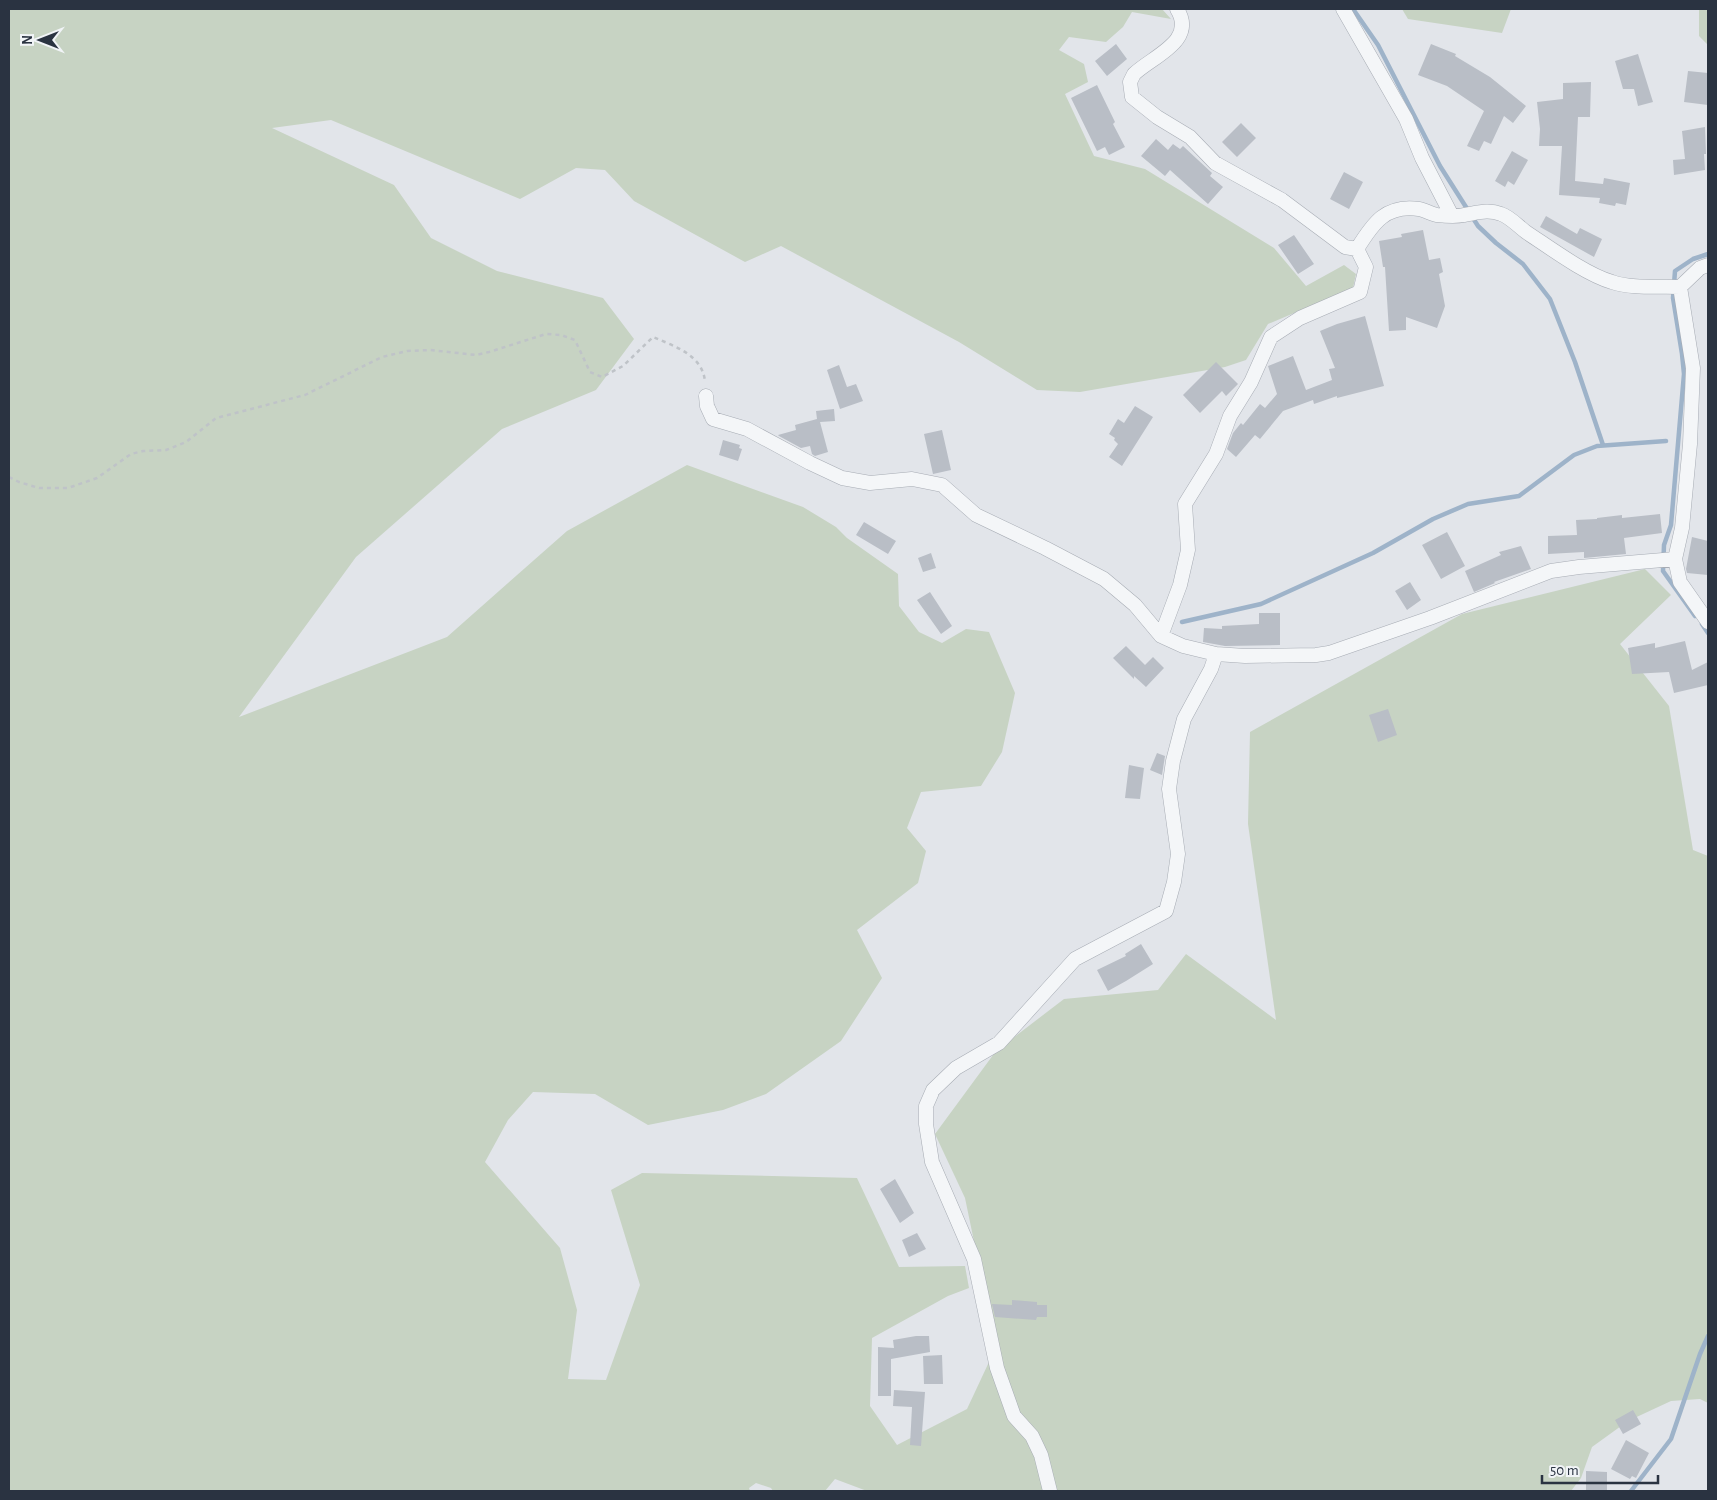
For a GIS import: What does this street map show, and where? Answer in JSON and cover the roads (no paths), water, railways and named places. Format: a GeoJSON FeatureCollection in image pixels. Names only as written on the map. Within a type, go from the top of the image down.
{"type":"FeatureCollection","features":[{"type":"Feature","properties":{"kind":"street"},"geometry":{"type":"LineString","coordinates":[[1177,9],[1183,25],[1179,39],[1134,74],[1130,82],[1132,97],[1157,117],[1190,137],[1215,163],[1282,200],[1345,247],[1357,249]]}},
{"type":"Feature","properties":{"kind":"street"},"geometry":{"type":"LineString","coordinates":[[1343,9],[1406,119],[1422,158],[1464,214]]}},
{"type":"Feature","properties":{"kind":"street"},"geometry":{"type":"LineString","coordinates":[[1357,249],[1369,229],[1382,216],[1403,208],[1422,210],[1434,215],[1490,211],[1504,215],[1545,245],[1598,276],[1627,286],[1680,286],[1700,268],[1708,265]]}},
{"type":"Feature","properties":{"kind":"street"},"geometry":{"type":"LineString","coordinates":[[1161,636],[1180,585],[1188,550],[1185,504],[1216,454],[1230,416],[1251,382],[1271,338],[1300,318],[1360,292],[1366,267],[1357,249]]}},
{"type":"Feature","properties":{"kind":"street"},"geometry":{"type":"LineString","coordinates":[[1666,560],[1682,528],[1690,444],[1693,368],[1680,286]]}},
{"type":"Feature","properties":{"kind":"street"},"geometry":{"type":"LineString","coordinates":[[706,396],[707,406],[713,420],[747,429],[842,478],[870,483],[912,480],[942,484],[976,514],[1104,579],[1135,605],[1161,636],[1183,646],[1216,654],[1254,656],[1329,653],[1430,618],[1551,571],[1579,566],[1666,560]]}},
{"type":"Feature","properties":{"kind":"street"},"geometry":{"type":"LineString","coordinates":[[1666,560],[1708,622]]}},
{"type":"Feature","properties":{"kind":"street"},"geometry":{"type":"LineString","coordinates":[[1050,1491],[1041,1455],[1032,1436],[1014,1416],[997,1368],[974,1260],[932,1162],[926,1124],[926,1106],[933,1090],[956,1068],[999,1042],[1075,959],[1166,911],[1174,882],[1178,854],[1169,789],[1173,761],[1184,719],[1211,669],[1216,654]]}},
{"type":"Feature","properties":{"kind":"waterway"},"geometry":{"type":"LineString","coordinates":[[1353,9],[1378,45],[1440,166],[1478,226],[1523,264],[1550,299],[1575,362],[1603,445]]}},
{"type":"Feature","properties":{"kind":"waterway"},"geometry":{"type":"LineString","coordinates":[[1695,616],[1663,571],[1664,545],[1671,525],[1684,374],[1673,298],[1675,271],[1693,259],[1708,254]]}},
{"type":"Feature","properties":{"kind":"waterway"},"geometry":{"type":"LineString","coordinates":[[1182,622],[1261,604],[1373,553],[1433,519],[1468,504],[1519,496],[1574,455],[1597,446],[1666,441]]}},
{"type":"Feature","properties":{"kind":"waterway"},"geometry":{"type":"LineString","coordinates":[[1702,624],[1708,633]]}},
{"type":"Feature","properties":{"kind":"waterway"},"geometry":{"type":"LineString","coordinates":[[1631,1491],[1671,1439],[1708,1336]]}}]}
